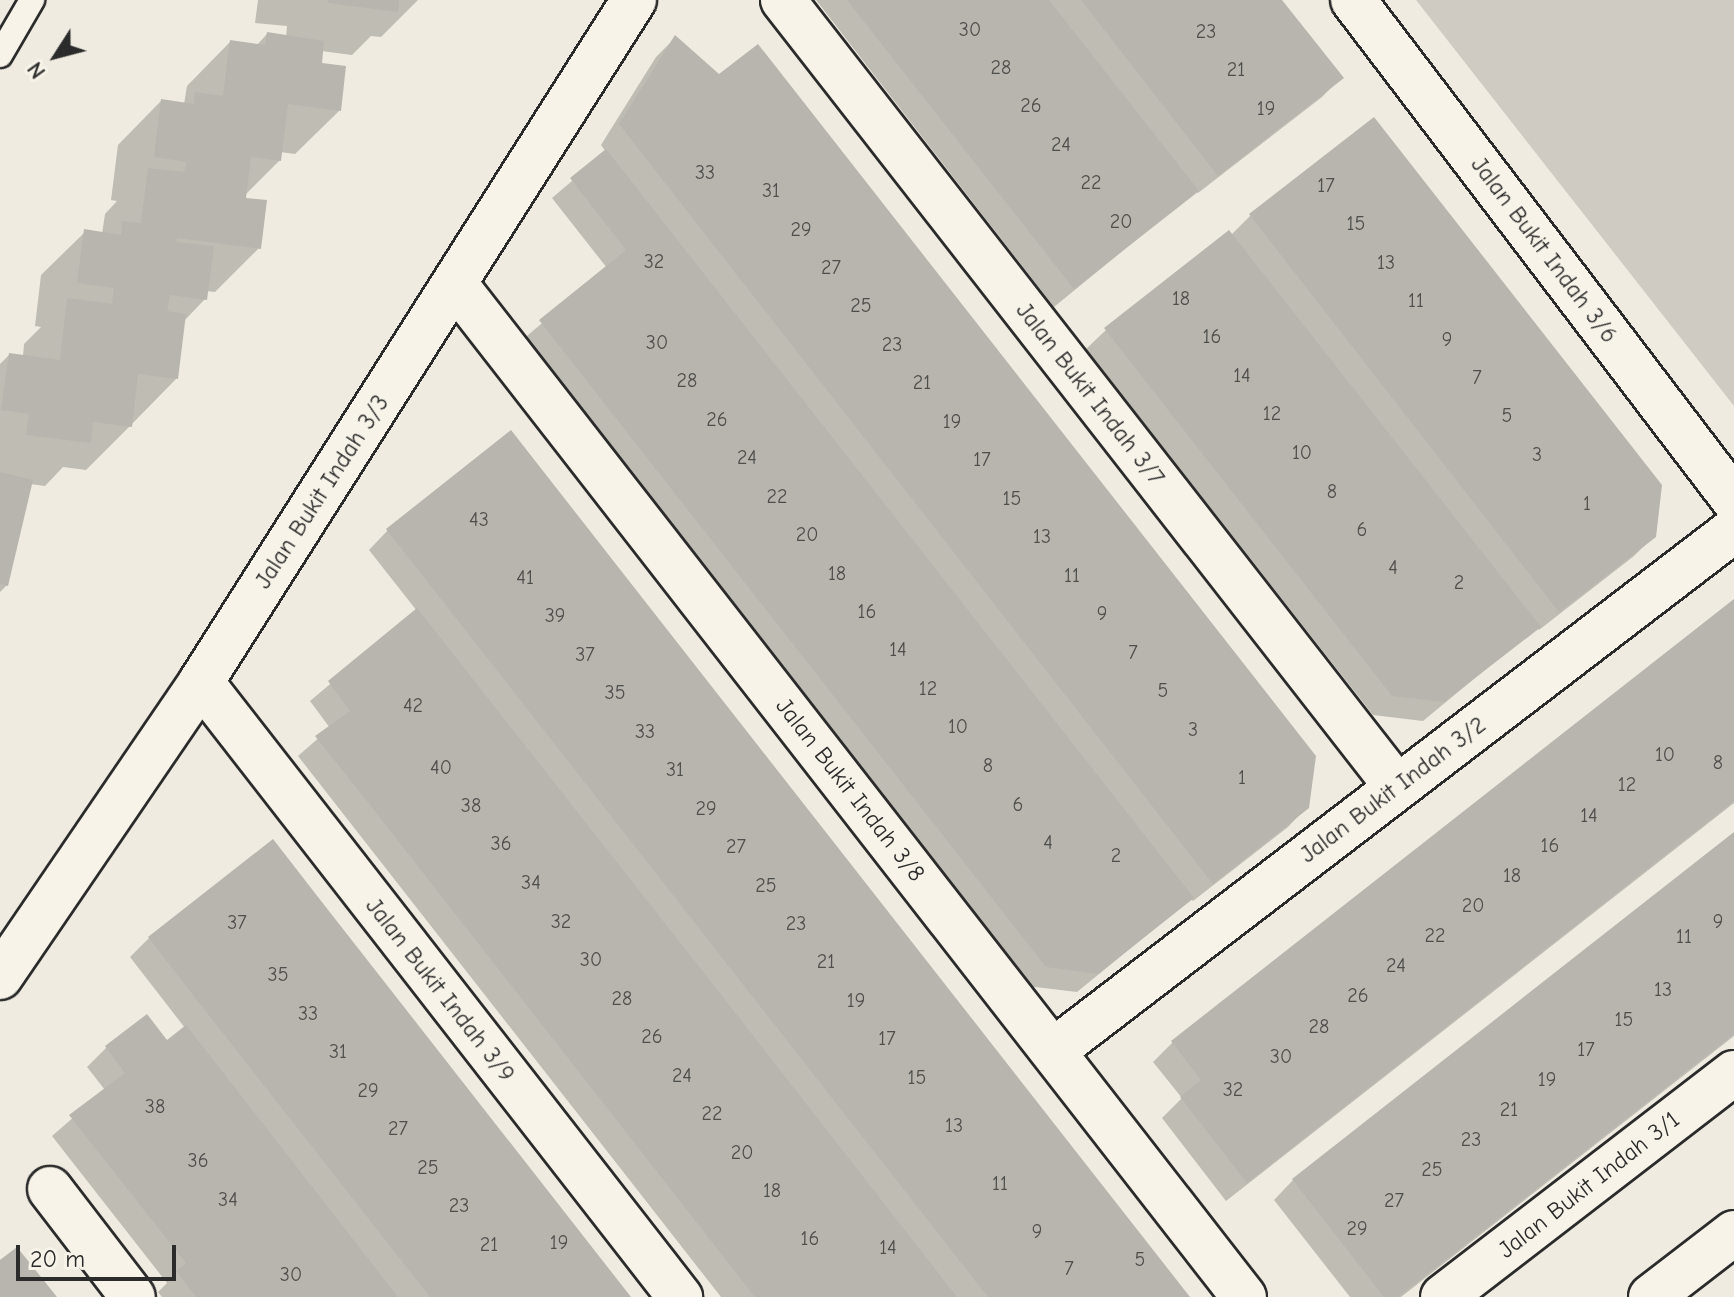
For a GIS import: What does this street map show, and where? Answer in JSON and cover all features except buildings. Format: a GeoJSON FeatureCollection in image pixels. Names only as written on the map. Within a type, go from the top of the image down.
{"type":"FeatureCollection","features":[{"type":"Feature","properties":{"kind":"street","name":"Jalan Bukit Indah 3/3"},"geometry":{"type":"LineString","coordinates":[[0,977],[201,682],[634,0]]}},
{"type":"Feature","properties":{"kind":"street","name":"Jalan Bukit Indah 3/7"},"geometry":{"type":"LineString","coordinates":[[783,0],[1397,787]]}},
{"type":"Feature","properties":{"kind":"street","name":"Jalan Bukit Indah 3/6"},"geometry":{"type":"LineString","coordinates":[[1353,0],[1734,500]]}},
{"type":"Feature","properties":{"kind":"street","name":"Jalan Bukit Indah 3/8"},"geometry":{"type":"LineString","coordinates":[[455,284],[1244,1297]]}},
{"type":"Feature","properties":{"kind":"street","name":"Jalan Bukit Indah 3/2"},"geometry":{"type":"LineString","coordinates":[[1053,1051],[1734,530]]}},
{"type":"Feature","properties":{"kind":"street","name":"Jalan Bukit Indah 3/9"},"geometry":{"type":"LineString","coordinates":[[201,682],[680,1297]]}},
{"type":"Feature","properties":{"kind":"street","name":"Jalan Bukit Indah 3/1"},"geometry":{"type":"LineString","coordinates":[[1443,1297],[1734,1073]]}},
{"type":"Feature","properties":{"kind":"street"},"geometry":{"type":"LineString","coordinates":[[50,1189],[133,1297]]}},
{"type":"Feature","properties":{"kind":"street"},"geometry":{"type":"LineString","coordinates":[[1651,1297],[1734,1233]]}},
{"type":"Feature","properties":{"kind":"lane"},"geometry":{"type":"LineString","coordinates":[[0,55],[32,0]]}},
{"type":"Feature","properties":{"kind":"shaded area"},"geometry":{"type":"Polygon","coordinates":[[[1416,0],[1734,0],[1734,406],[1416,0]]]}}]}
